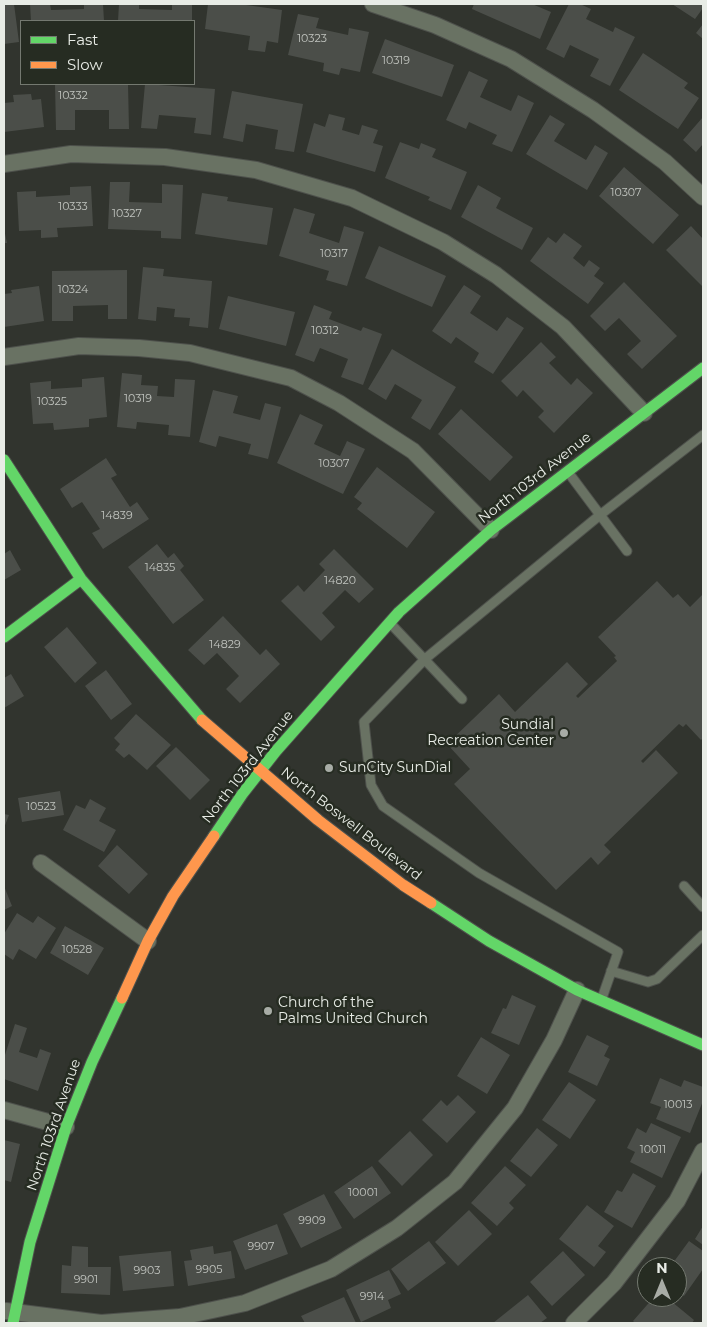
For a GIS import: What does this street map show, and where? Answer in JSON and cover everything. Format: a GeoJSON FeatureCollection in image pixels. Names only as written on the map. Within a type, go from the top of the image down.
{"type":"FeatureCollection","features":[{"type":"Feature","properties":{"kind":"street"},"geometry":{"type":"LineString","coordinates":[[374,4],[435,25],[511,59],[594,110],[665,162],[703,197]]}},
{"type":"Feature","properties":{"kind":"street"},"geometry":{"type":"LineString","coordinates":[[4,164],[71,154],[165,156],[256,170],[352,198],[443,242],[496,275],[563,327],[644,413]]}},
{"type":"Feature","properties":{"kind":"street"},"geometry":{"type":"LineString","coordinates":[[4,357],[79,346],[139,348],[190,353],[291,378],[339,403],[413,451],[491,530]]}},
{"type":"Feature","properties":{"kind":"street","name":"North 103rd Avenue"},"geometry":{"type":"LineString","coordinates":[[11,1316],[30,1242],[66,1127],[92,1062],[148,941],[173,896],[260,772],[390,623],[491,530],[703,368]]}},
{"type":"Feature","properties":{"kind":"street","name":"North Boswell Boulevard"},"geometry":{"type":"LineString","coordinates":[[4,460],[81,579],[194,714],[260,772],[331,831],[403,885],[483,938],[577,990],[703,1045]]}},
{"type":"Feature","properties":{"kind":"street"},"geometry":{"type":"LineString","coordinates":[[4,637],[81,579]]}},
{"type":"Feature","properties":{"kind":"street"},"geometry":{"type":"LineString","coordinates":[[41,863],[148,941]]}},
{"type":"Feature","properties":{"kind":"street"},"geometry":{"type":"LineString","coordinates":[[11,1316],[101,1323],[180,1317],[245,1303],[331,1270],[397,1228],[455,1182],[515,1108],[554,1040],[577,990]]}},
{"type":"Feature","properties":{"kind":"street"},"geometry":{"type":"LineString","coordinates":[[4,1110],[66,1127]]}},
{"type":"Feature","properties":{"kind":"street"},"geometry":{"type":"LineString","coordinates":[[574,1323],[614,1283],[671,1208],[703,1151]]}},
{"type":"Feature","properties":{"kind":"lane"},"geometry":{"type":"LineString","coordinates":[[601,1001],[618,952],[479,873],[383,806],[371,785],[364,722],[425,659],[600,515],[703,435]]}},
{"type":"Feature","properties":{"kind":"lane"},"geometry":{"type":"LineString","coordinates":[[568,472],[627,551]]}},
{"type":"Feature","properties":{"kind":"lane"},"geometry":{"type":"LineString","coordinates":[[390,623],[462,699]]}},
{"type":"Feature","properties":{"kind":"lane"},"geometry":{"type":"LineString","coordinates":[[684,886],[703,908]]}},
{"type":"Feature","properties":{"kind":"lane"},"geometry":{"type":"LineString","coordinates":[[611,971],[648,982],[657,979],[703,936]]}},
{"type":"Feature","properties":{"kind":"building"},"geometry":{"type":"Polygon","coordinates":[[[4,4],[14,4],[19,42],[4,44],[4,4]]]}},
{"type":"Feature","properties":{"kind":"building"},"geometry":{"type":"Polygon","coordinates":[[[30,4],[50,4],[51,10],[84,9],[84,4],[103,4],[104,20],[31,20],[30,4]]]}},
{"type":"Feature","properties":{"kind":"building"},"geometry":{"type":"Polygon","coordinates":[[[119,4],[139,4],[139,9],[172,10],[172,4],[192,4],[192,20],[118,20],[119,4]]]}},
{"type":"Feature","properties":{"kind":"building"},"geometry":{"type":"Polygon","coordinates":[[[208,4],[239,4],[282,10],[278,43],[267,41],[265,52],[248,50],[250,36],[205,29],[208,4]]]}},
{"type":"Feature","properties":{"kind":"building"},"geometry":{"type":"Polygon","coordinates":[[[474,4],[532,4],[551,12],[540,39],[472,9],[474,4]]]}},
{"type":"Feature","properties":{"kind":"building"},"geometry":{"type":"Polygon","coordinates":[[[569,4],[580,4],[591,9],[586,19],[613,32],[615,27],[635,37],[610,86],[590,76],[599,59],[570,45],[564,58],[546,49],[569,4]]]}},
{"type":"Feature","properties":{"kind":"building"},"geometry":{"type":"Polygon","coordinates":[[[672,4],[703,4],[703,8],[695,19],[672,4]]]}},
{"type":"Feature","properties":{"kind":"building"},"geometry":{"type":"Polygon","coordinates":[[[298,14],[319,18],[316,28],[348,35],[349,28],[369,32],[360,72],[341,68],[339,75],[323,71],[324,63],[288,55],[298,14]]]}},
{"type":"Feature","properties":{"kind":"building"},"geometry":{"type":"Polygon","coordinates":[[[703,24],[703,39],[696,33],[703,24]]]}},
{"type":"Feature","properties":{"kind":"building"},"geometry":{"type":"Polygon","coordinates":[[[385,39],[454,65],[442,97],[372,73],[385,39]]]}},
{"type":"Feature","properties":{"kind":"building"},"geometry":{"type":"Polygon","coordinates":[[[643,53],[688,83],[684,88],[699,98],[678,129],[619,90],[643,53]]]}},
{"type":"Feature","properties":{"kind":"building"},"geometry":{"type":"Polygon","coordinates":[[[469,71],[488,80],[480,97],[511,111],[518,95],[534,103],[512,152],[492,144],[497,135],[469,122],[466,129],[446,120],[469,71]]]}},
{"type":"Feature","properties":{"kind":"building"},"geometry":{"type":"Polygon","coordinates":[[[55,85],[128,85],[129,129],[109,129],[109,110],[75,110],[75,130],[56,130],[55,85]]]}},
{"type":"Feature","properties":{"kind":"building"},"geometry":{"type":"Polygon","coordinates":[[[145,85],[215,89],[211,135],[194,133],[196,118],[159,115],[157,129],[141,128],[145,85]]]}},
{"type":"Feature","properties":{"kind":"building"},"geometry":{"type":"Polygon","coordinates":[[[232,91],[303,104],[294,152],[275,149],[278,130],[246,124],[243,142],[223,138],[232,91]]]}},
{"type":"Feature","properties":{"kind":"building"},"geometry":{"type":"Polygon","coordinates":[[[31,94],[32,100],[41,99],[44,127],[4,132],[4,103],[14,102],[13,95],[31,94]]]}},
{"type":"Feature","properties":{"kind":"building"},"geometry":{"type":"Polygon","coordinates":[[[329,114],[345,118],[342,130],[359,135],[362,125],[378,130],[373,143],[383,146],[375,172],[306,152],[314,123],[325,127],[329,114]]]}},
{"type":"Feature","properties":{"kind":"building"},"geometry":{"type":"Polygon","coordinates":[[[550,115],[565,124],[554,141],[586,160],[595,145],[608,153],[587,190],[526,154],[550,115]]]}},
{"type":"Feature","properties":{"kind":"building"},"geometry":{"type":"Polygon","coordinates":[[[703,117],[703,144],[696,152],[683,140],[703,117]]]}},
{"type":"Feature","properties":{"kind":"building"},"geometry":{"type":"Polygon","coordinates":[[[400,142],[419,149],[421,143],[436,149],[432,157],[467,172],[451,210],[428,200],[430,197],[385,178],[400,142]]]}},
{"type":"Feature","properties":{"kind":"building"},"geometry":{"type":"Polygon","coordinates":[[[624,167],[679,215],[653,244],[599,196],[624,167]]]}},
{"type":"Feature","properties":{"kind":"building"},"geometry":{"type":"Polygon","coordinates":[[[110,182],[130,182],[129,202],[162,203],[162,184],[183,185],[181,239],[161,238],[161,231],[108,229],[110,182]]]}},
{"type":"Feature","properties":{"kind":"building"},"geometry":{"type":"Polygon","coordinates":[[[478,185],[501,198],[496,208],[533,228],[522,250],[461,217],[478,185]]]}},
{"type":"Feature","properties":{"kind":"building"},"geometry":{"type":"Polygon","coordinates":[[[91,186],[93,226],[57,228],[58,237],[41,238],[41,230],[19,231],[17,192],[36,191],[36,197],[70,195],[70,187],[91,186]]]}},
{"type":"Feature","properties":{"kind":"building"},"geometry":{"type":"Polygon","coordinates":[[[202,193],[228,197],[227,201],[273,208],[267,245],[195,234],[202,193]]]}},
{"type":"Feature","properties":{"kind":"building"},"geometry":{"type":"Polygon","coordinates":[[[294,208],[315,214],[309,233],[339,243],[344,226],[364,232],[347,286],[326,280],[329,271],[279,256],[294,208]]]}},
{"type":"Feature","properties":{"kind":"building"},"geometry":{"type":"Polygon","coordinates":[[[691,226],[703,239],[703,287],[666,250],[691,226]]]}},
{"type":"Feature","properties":{"kind":"building"},"geometry":{"type":"Polygon","coordinates":[[[4,229],[7,243],[4,243],[4,229]]]}},
{"type":"Feature","properties":{"kind":"building"},"geometry":{"type":"Polygon","coordinates":[[[564,233],[582,246],[573,258],[584,267],[589,260],[600,268],[594,276],[604,283],[588,304],[530,261],[548,237],[556,243],[564,233]]]}},
{"type":"Feature","properties":{"kind":"building"},"geometry":{"type":"Polygon","coordinates":[[[379,246],[446,276],[432,307],[365,278],[379,246]]]}},
{"type":"Feature","properties":{"kind":"building"},"geometry":{"type":"Polygon","coordinates":[[[143,267],[164,269],[163,276],[212,281],[208,328],[189,326],[190,318],[174,317],[175,309],[157,307],[156,321],[138,319],[143,267]]]}},
{"type":"Feature","properties":{"kind":"building"},"geometry":{"type":"Polygon","coordinates":[[[127,270],[127,319],[108,319],[108,305],[73,306],[73,321],[52,321],[52,271],[127,270]]]}},
{"type":"Feature","properties":{"kind":"building"},"geometry":{"type":"Polygon","coordinates":[[[624,282],[677,336],[642,369],[627,354],[641,341],[619,318],[605,331],[590,316],[624,282]]]}},
{"type":"Feature","properties":{"kind":"building"},"geometry":{"type":"Polygon","coordinates":[[[464,285],[481,296],[470,313],[497,331],[507,317],[524,328],[493,374],[474,362],[479,353],[456,337],[451,344],[432,331],[464,285]]]}},
{"type":"Feature","properties":{"kind":"building"},"geometry":{"type":"Polygon","coordinates":[[[39,286],[44,321],[4,327],[4,294],[12,293],[11,290],[39,286]]]}},
{"type":"Feature","properties":{"kind":"building"},"geometry":{"type":"Polygon","coordinates":[[[228,296],[295,312],[286,346],[219,329],[228,296]]]}},
{"type":"Feature","properties":{"kind":"building"},"geometry":{"type":"Polygon","coordinates":[[[314,305],[332,312],[329,319],[361,331],[363,327],[382,334],[363,385],[341,377],[348,359],[320,348],[314,362],[295,355],[314,305]]]}},
{"type":"Feature","properties":{"kind":"building"},"geometry":{"type":"Polygon","coordinates":[[[541,342],[556,357],[549,363],[571,385],[577,378],[593,393],[554,433],[538,417],[544,411],[523,390],[517,397],[501,381],[541,342]]]}},
{"type":"Feature","properties":{"kind":"building"},"geometry":{"type":"Polygon","coordinates":[[[392,349],[456,387],[430,430],[411,418],[422,400],[395,384],[386,400],[368,389],[392,349]]]}},
{"type":"Feature","properties":{"kind":"building"},"geometry":{"type":"Polygon","coordinates":[[[122,373],[142,375],[141,385],[158,386],[157,396],[174,397],[175,379],[195,380],[190,437],[168,435],[169,425],[137,422],[136,429],[117,427],[122,373]]]}},
{"type":"Feature","properties":{"kind":"building"},"geometry":{"type":"Polygon","coordinates":[[[104,377],[107,417],[89,419],[89,427],[54,430],[53,423],[33,424],[30,383],[51,381],[51,389],[82,387],[82,379],[104,377]]]}},
{"type":"Feature","properties":{"kind":"building"},"geometry":{"type":"Polygon","coordinates":[[[213,390],[238,396],[233,413],[260,420],[265,403],[281,407],[268,459],[248,454],[251,444],[219,436],[216,447],[199,442],[213,390]]]}},
{"type":"Feature","properties":{"kind":"building"},"geometry":{"type":"Polygon","coordinates":[[[461,409],[513,457],[490,481],[438,434],[461,409]]]}},
{"type":"Feature","properties":{"kind":"building"},"geometry":{"type":"Polygon","coordinates":[[[300,414],[323,425],[314,444],[340,456],[347,441],[365,449],[343,494],[277,463],[300,414]]]}},
{"type":"Feature","properties":{"kind":"building"},"geometry":{"type":"Polygon","coordinates":[[[106,458],[117,475],[111,478],[130,507],[137,502],[149,519],[103,549],[92,533],[100,529],[82,502],[72,508],[60,489],[106,458]]]}},
{"type":"Feature","properties":{"kind":"building"},"geometry":{"type":"Polygon","coordinates":[[[377,467],[435,512],[407,548],[357,509],[362,503],[354,497],[377,467]]]}},
{"type":"Feature","properties":{"kind":"building"},"geometry":{"type":"Polygon","coordinates":[[[157,544],[168,558],[174,553],[184,566],[180,570],[204,600],[173,624],[128,567],[157,544]]]}},
{"type":"Feature","properties":{"kind":"building"},"geometry":{"type":"Polygon","coordinates":[[[334,549],[374,589],[359,603],[345,590],[322,613],[335,627],[321,641],[281,601],[298,585],[304,592],[325,570],[319,564],[334,549]]]}},
{"type":"Feature","properties":{"kind":"building"},"geometry":{"type":"Polygon","coordinates":[[[10,550],[21,570],[4,580],[4,554],[10,550]]]}},
{"type":"Feature","properties":{"kind":"building","name":"Sundial Recreation Center"},"geometry":{"type":"Polygon","coordinates":[[[657,581],[673,598],[678,594],[690,607],[703,594],[703,738],[701,740],[686,724],[683,727],[679,724],[641,761],[643,763],[656,750],[678,773],[604,845],[611,852],[598,865],[591,857],[556,890],[454,784],[470,769],[447,744],[499,694],[515,712],[567,662],[588,684],[576,696],[578,698],[617,661],[614,657],[616,656],[598,637],[657,581]]]}},
{"type":"Feature","properties":{"kind":"building"},"geometry":{"type":"Polygon","coordinates":[[[223,616],[260,655],[266,649],[280,664],[240,703],[226,689],[239,676],[217,653],[204,665],[188,650],[223,616]]]}},
{"type":"Feature","properties":{"kind":"building"},"geometry":{"type":"Polygon","coordinates":[[[67,627],[97,663],[75,683],[44,647],[67,627]]]}},
{"type":"Feature","properties":{"kind":"building"},"geometry":{"type":"Polygon","coordinates":[[[106,670],[132,704],[111,720],[85,686],[106,670]]]}},
{"type":"Feature","properties":{"kind":"building"},"geometry":{"type":"Polygon","coordinates":[[[11,674],[24,696],[4,708],[4,678],[11,674]]]}},
{"type":"Feature","properties":{"kind":"building"},"geometry":{"type":"Polygon","coordinates":[[[136,714],[171,745],[147,770],[129,754],[124,758],[115,750],[120,744],[114,738],[136,714]]]}},
{"type":"Feature","properties":{"kind":"building"},"geometry":{"type":"Polygon","coordinates":[[[176,747],[210,780],[190,800],[156,766],[176,747]]]}},
{"type":"Feature","properties":{"kind":"building"},"geometry":{"type":"Polygon","coordinates":[[[60,791],[64,815],[22,822],[18,798],[60,791]]]}},
{"type":"Feature","properties":{"kind":"building"},"geometry":{"type":"Polygon","coordinates":[[[90,799],[106,808],[99,821],[116,830],[104,852],[63,830],[76,805],[85,809],[90,799]]]}},
{"type":"Feature","properties":{"kind":"building"},"geometry":{"type":"Polygon","coordinates":[[[4,814],[9,815],[4,828],[4,814]]]}},
{"type":"Feature","properties":{"kind":"building"},"geometry":{"type":"Polygon","coordinates":[[[117,845],[148,874],[129,894],[98,866],[117,845]]]}},
{"type":"Feature","properties":{"kind":"building"},"geometry":{"type":"Polygon","coordinates":[[[4,886],[12,906],[4,910],[4,886]]]}},
{"type":"Feature","properties":{"kind":"building"},"geometry":{"type":"Polygon","coordinates":[[[17,913],[33,923],[38,916],[56,928],[36,959],[19,949],[13,960],[4,954],[4,934],[17,913]]]}},
{"type":"Feature","properties":{"kind":"building"},"geometry":{"type":"Polygon","coordinates":[[[65,926],[104,948],[88,975],[50,953],[65,926]]]}},
{"type":"Feature","properties":{"kind":"building"},"geometry":{"type":"Polygon","coordinates":[[[512,995],[536,1006],[519,1045],[491,1033],[503,1008],[506,1009],[512,995]]]}},
{"type":"Feature","properties":{"kind":"building"},"geometry":{"type":"Polygon","coordinates":[[[15,1024],[27,1028],[19,1052],[37,1058],[40,1049],[51,1053],[38,1091],[4,1079],[4,1058],[15,1024]]]}},
{"type":"Feature","properties":{"kind":"building"},"geometry":{"type":"Polygon","coordinates":[[[587,1035],[609,1046],[604,1056],[610,1059],[597,1086],[568,1072],[587,1035]]]}},
{"type":"Feature","properties":{"kind":"building"},"geometry":{"type":"Polygon","coordinates":[[[481,1037],[510,1055],[487,1094],[457,1076],[481,1037]]]}},
{"type":"Feature","properties":{"kind":"building"},"geometry":{"type":"Polygon","coordinates":[[[660,1078],[681,1087],[684,1080],[703,1087],[703,1101],[690,1133],[656,1119],[661,1107],[650,1103],[660,1078]]]}},
{"type":"Feature","properties":{"kind":"building"},"geometry":{"type":"Polygon","coordinates":[[[569,1082],[596,1100],[570,1139],[542,1120],[569,1082]]]}},
{"type":"Feature","properties":{"kind":"building"},"geometry":{"type":"Polygon","coordinates":[[[458,1095],[476,1112],[447,1143],[422,1120],[441,1100],[447,1106],[458,1095]]]}},
{"type":"Feature","properties":{"kind":"building"},"geometry":{"type":"Polygon","coordinates":[[[651,1123],[681,1137],[662,1178],[630,1162],[635,1152],[627,1148],[637,1128],[646,1133],[651,1123]]]}},
{"type":"Feature","properties":{"kind":"building"},"geometry":{"type":"Polygon","coordinates":[[[537,1128],[558,1145],[531,1177],[510,1161],[537,1128]]]}},
{"type":"Feature","properties":{"kind":"building"},"geometry":{"type":"Polygon","coordinates":[[[410,1131],[433,1155],[402,1186],[378,1161],[410,1131]]]}},
{"type":"Feature","properties":{"kind":"building"},"geometry":{"type":"Polygon","coordinates":[[[4,1140],[20,1144],[11,1182],[4,1180],[4,1140]]]}},
{"type":"Feature","properties":{"kind":"building"},"geometry":{"type":"Polygon","coordinates":[[[372,1166],[391,1193],[354,1219],[334,1192],[372,1166]]]}},
{"type":"Feature","properties":{"kind":"building"},"geometry":{"type":"Polygon","coordinates":[[[505,1166],[526,1185],[509,1203],[514,1208],[497,1226],[471,1203],[505,1166]]]}},
{"type":"Feature","properties":{"kind":"building"},"geometry":{"type":"Polygon","coordinates":[[[633,1173],[656,1186],[632,1228],[604,1212],[617,1190],[622,1192],[633,1173]]]}},
{"type":"Feature","properties":{"kind":"building"},"geometry":{"type":"Polygon","coordinates":[[[324,1194],[342,1228],[301,1248],[283,1214],[324,1194]]]}},
{"type":"Feature","properties":{"kind":"building"},"geometry":{"type":"Polygon","coordinates":[[[587,1205],[614,1226],[598,1246],[606,1252],[594,1267],[559,1239],[587,1205]]]}},
{"type":"Feature","properties":{"kind":"building"},"geometry":{"type":"Polygon","coordinates":[[[469,1210],[492,1234],[458,1266],[435,1242],[469,1210]]]}},
{"type":"Feature","properties":{"kind":"building"},"geometry":{"type":"Polygon","coordinates":[[[277,1224],[288,1254],[245,1270],[233,1241],[277,1224]]]}},
{"type":"Feature","properties":{"kind":"building"},"geometry":{"type":"Polygon","coordinates":[[[703,1226],[703,1245],[695,1239],[703,1226]]]}},
{"type":"Feature","properties":{"kind":"building"},"geometry":{"type":"Polygon","coordinates":[[[429,1241],[446,1263],[408,1291],[391,1269],[429,1241]]]}},
{"type":"Feature","properties":{"kind":"building"},"geometry":{"type":"Polygon","coordinates":[[[689,1241],[703,1251],[703,1269],[687,1292],[687,1257],[677,1257],[689,1241]]]}},
{"type":"Feature","properties":{"kind":"building"},"geometry":{"type":"Polygon","coordinates":[[[72,1246],[88,1247],[88,1267],[111,1267],[110,1295],[61,1293],[62,1265],[71,1266],[72,1246]]]}},
{"type":"Feature","properties":{"kind":"building"},"geometry":{"type":"Polygon","coordinates":[[[213,1246],[214,1254],[231,1251],[235,1278],[188,1286],[184,1261],[192,1260],[190,1250],[213,1246]]]}},
{"type":"Feature","properties":{"kind":"building"},"geometry":{"type":"Polygon","coordinates":[[[171,1251],[174,1286],[123,1291],[119,1256],[171,1251]]]}},
{"type":"Feature","properties":{"kind":"building"},"geometry":{"type":"Polygon","coordinates":[[[563,1251],[585,1275],[552,1306],[530,1282],[563,1251]]]}},
{"type":"Feature","properties":{"kind":"building"},"geometry":{"type":"Polygon","coordinates":[[[389,1270],[401,1294],[388,1300],[391,1308],[361,1322],[346,1290],[389,1270]]]}},
{"type":"Feature","properties":{"kind":"building"},"geometry":{"type":"Polygon","coordinates":[[[528,1295],[547,1318],[540,1323],[493,1323],[528,1295]]]}},
{"type":"Feature","properties":{"kind":"building"},"geometry":{"type":"Polygon","coordinates":[[[344,1297],[356,1323],[305,1323],[301,1316],[344,1297]]]}},
{"type":"Feature","properties":{"kind":"building"},"geometry":{"type":"Polygon","coordinates":[[[645,1307],[678,1307],[694,1320],[692,1323],[635,1323],[633,1321],[645,1307]]]}},
{"type":"Feature","properties":{"kind":"traffic: fast"},"geometry":{"type":"LineString","coordinates":[[214,836],[243,793],[276,751],[399,612],[491,530],[703,368]]}},
{"type":"Feature","properties":{"kind":"traffic: fast"},"geometry":{"type":"LineString","coordinates":[[4,460],[81,579],[202,720]]}},
{"type":"Feature","properties":{"kind":"traffic: fast"},"geometry":{"type":"LineString","coordinates":[[4,637],[81,579]]}},
{"type":"Feature","properties":{"kind":"traffic: fast"},"geometry":{"type":"LineString","coordinates":[[431,903],[489,941],[577,990],[703,1045]]}},
{"type":"Feature","properties":{"kind":"traffic: fast"},"geometry":{"type":"LineString","coordinates":[[13,1323],[30,1242],[66,1127],[92,1062],[122,998]]}},
{"type":"Feature","properties":{"kind":"traffic: slow"},"geometry":{"type":"LineString","coordinates":[[202,720],[318,820],[403,885],[431,903]]}},
{"type":"Feature","properties":{"kind":"traffic: slow"},"geometry":{"type":"LineString","coordinates":[[122,998],[148,941],[173,896],[214,836]]}},
{"type":"Feature","properties":{"kind":"place","name":"Sundial Recreation Center"},"geometry":{"type":"Point","coordinates":[564,733]}},
{"type":"Feature","properties":{"kind":"place","name":"SunCity SunDial"},"geometry":{"type":"Point","coordinates":[329,768]}},
{"type":"Feature","properties":{"kind":"place","name":"Church of the Palms United Church"},"geometry":{"type":"Point","coordinates":[268,1011]}}]}
